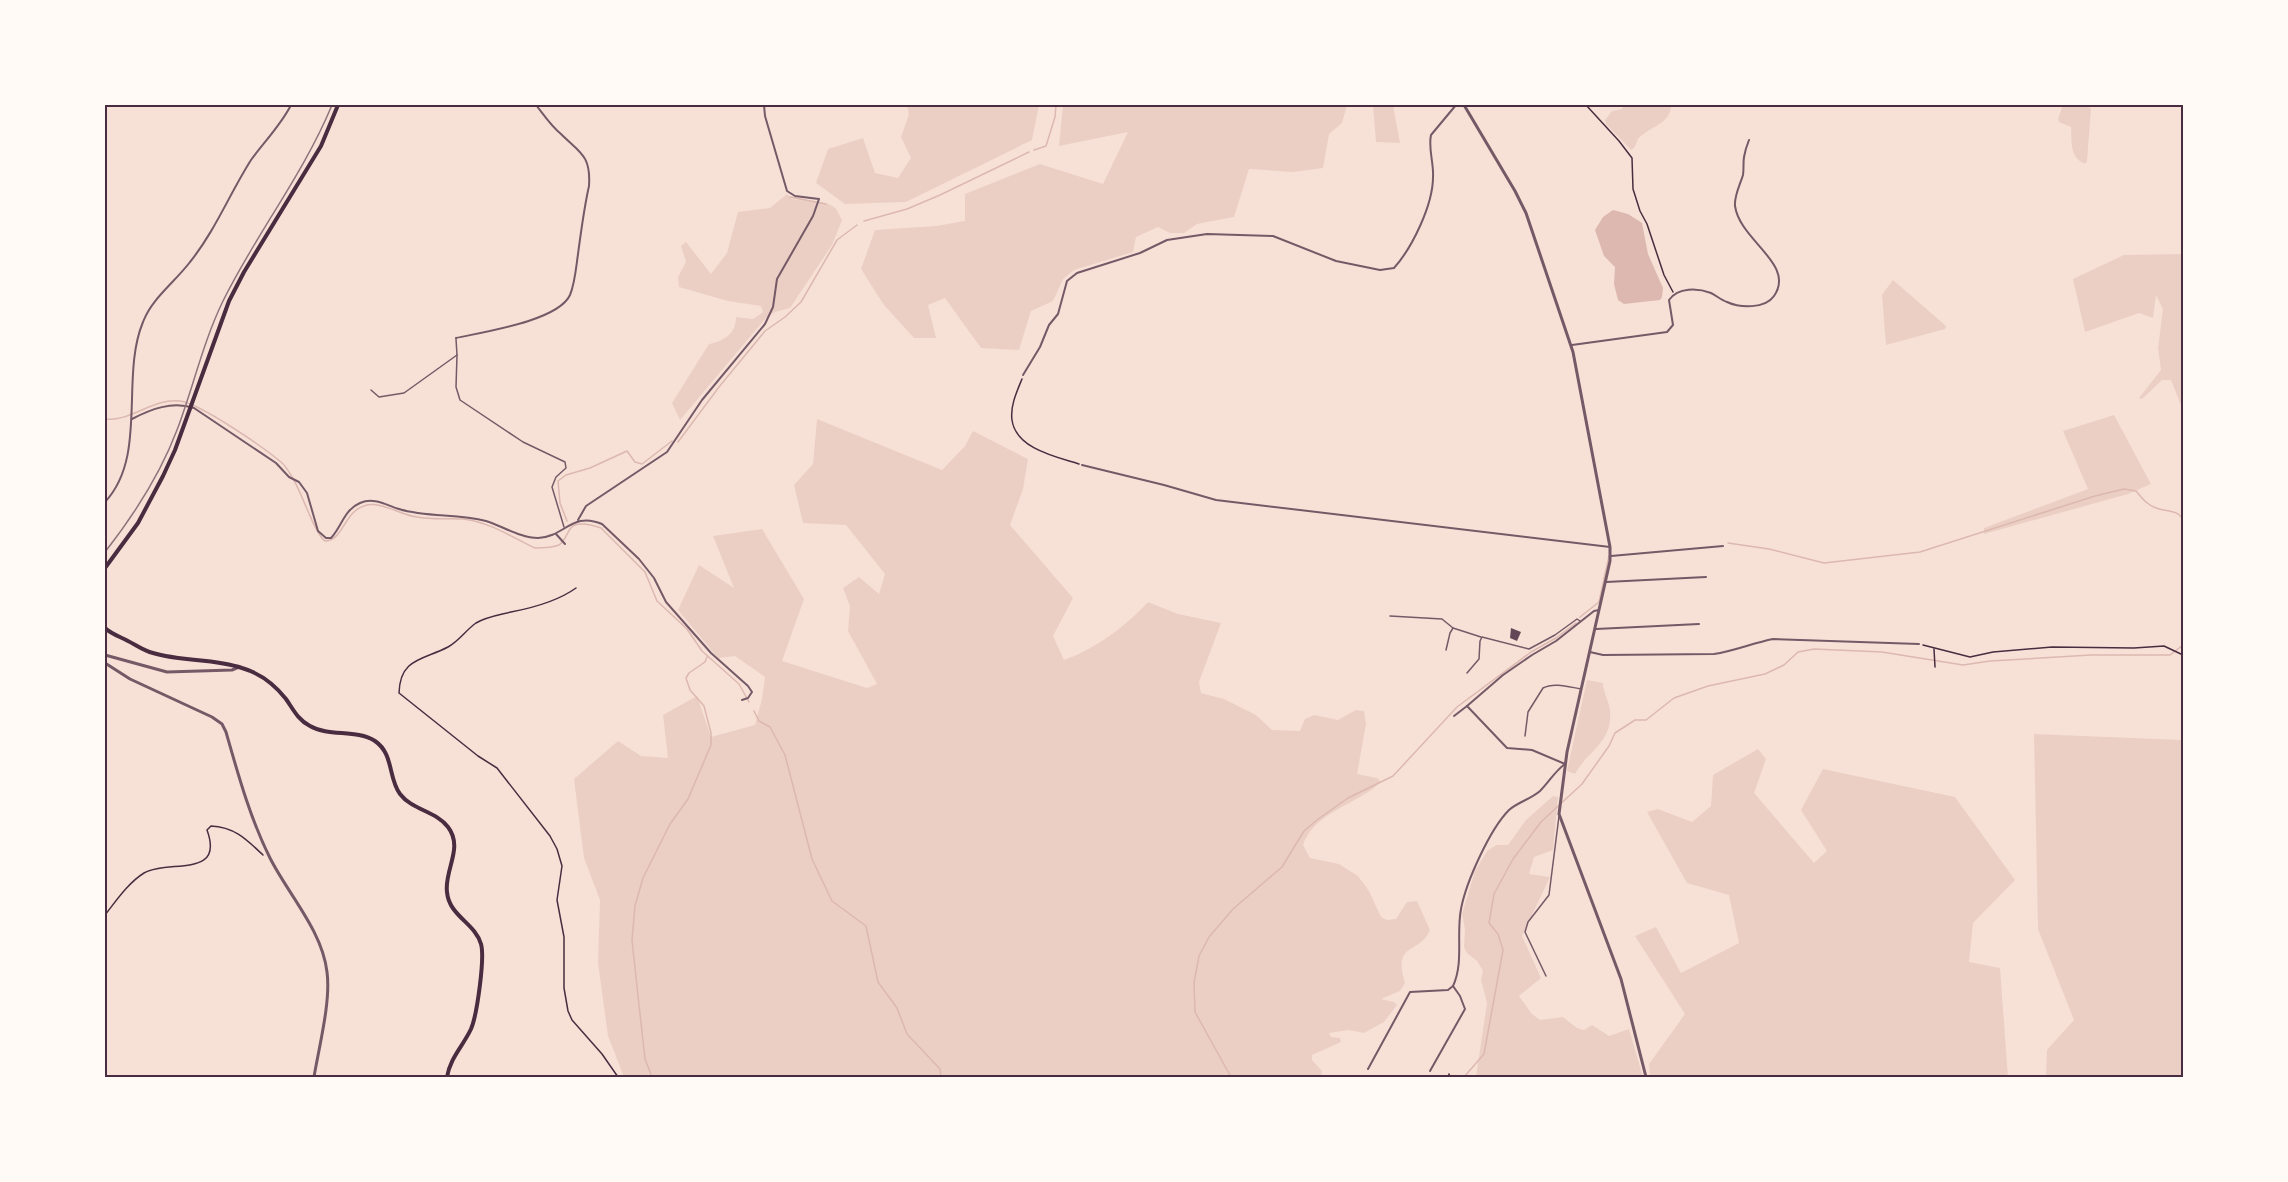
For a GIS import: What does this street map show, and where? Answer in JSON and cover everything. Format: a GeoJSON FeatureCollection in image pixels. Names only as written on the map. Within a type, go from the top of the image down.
{"type":"FeatureCollection","features":[{"type":"Feature","properties":{"kind":"main road"},"geometry":{"type":"LineString","coordinates":[[105,568],[138,523],[150,502],[175,450],[229,301],[244,272],[313,160],[338,105]]}},
{"type":"Feature","properties":{"kind":"main road"},"geometry":{"type":"LineString","coordinates":[[105,628],[151,653],[241,667],[268,681],[284,697],[299,718],[311,727],[375,741],[387,755],[394,783],[401,795],[449,827],[455,844],[455,853],[447,879],[448,899],[454,910],[479,937],[482,950],[476,1015],[468,1034],[450,1063],[447,1077]]}},
{"type":"Feature","properties":{"kind":"street"},"geometry":{"type":"LineString","coordinates":[[105,502],[116,487],[126,463],[132,419],[130,410],[134,370],[142,324],[156,300],[198,251],[251,161],[291,105]]}},
{"type":"Feature","properties":{"kind":"street"},"geometry":{"type":"LineString","coordinates":[[456,338],[549,314],[563,305],[570,295],[590,186],[589,173],[581,152],[560,134],[536,105]]}},
{"type":"Feature","properties":{"kind":"street"},"geometry":{"type":"LineString","coordinates":[[578,520],[586,506],[667,452],[702,400],[769,318],[777,279],[813,216],[819,199],[798,196],[787,190],[765,116],[764,105]]}},
{"type":"Feature","properties":{"kind":"street"},"geometry":{"type":"LineString","coordinates":[[1023,375],[1040,347],[1047,328],[1058,314],[1067,281],[1077,273],[1140,253],[1167,240],[1207,234],[1273,236],[1336,261],[1380,270],[1394,268],[1419,226],[1433,187],[1431,135],[1456,105]]}},
{"type":"Feature","properties":{"kind":"street"},"geometry":{"type":"LineString","coordinates":[[1464,105],[1526,213],[1571,345],[1586,409],[1611,556],[1565,764],[1559,812],[1621,979],[1646,1077]]}},
{"type":"Feature","properties":{"kind":"street"},"geometry":{"type":"LineString","coordinates":[[1571,345],[1667,332],[1673,325],[1669,302],[1674,294],[1686,290],[1704,291],[1731,304],[1751,306],[1767,302],[1776,292],[1780,273],[1744,228],[1736,208],[1735,199],[1749,140]]}},
{"type":"Feature","properties":{"kind":"street"},"geometry":{"type":"LineString","coordinates":[[132,419],[167,406],[180,405],[194,408],[276,463],[292,480],[297,481],[307,493],[318,531],[326,538],[332,538],[350,509],[359,503],[368,501],[377,501],[417,514],[462,515],[494,523],[532,537],[556,534],[578,520],[595,521],[602,524],[639,558],[654,578],[666,602],[721,664],[748,686],[752,692],[748,698],[742,700]]}},
{"type":"Feature","properties":{"kind":"street"},"geometry":{"type":"LineString","coordinates":[[1082,465],[1216,500],[1610,547]]}},
{"type":"Feature","properties":{"kind":"street"},"geometry":{"type":"LineString","coordinates":[[556,534],[565,543]]}},
{"type":"Feature","properties":{"kind":"street"},"geometry":{"type":"LineString","coordinates":[[1611,556],[1723,546]]}},
{"type":"Feature","properties":{"kind":"street"},"geometry":{"type":"LineString","coordinates":[[1606,582],[1706,577]]}},
{"type":"Feature","properties":{"kind":"street"},"geometry":{"type":"LineString","coordinates":[[1454,716],[1503,675],[1600,609]]}},
{"type":"Feature","properties":{"kind":"street"},"geometry":{"type":"LineString","coordinates":[[1596,629],[1699,624]]}},
{"type":"Feature","properties":{"kind":"street"},"geometry":{"type":"LineString","coordinates":[[1590,652],[1603,655],[1714,654],[1773,639],[1919,644]]}},
{"type":"Feature","properties":{"kind":"street"},"geometry":{"type":"LineString","coordinates":[[105,655],[166,672],[232,670],[241,667]]}},
{"type":"Feature","properties":{"kind":"street"},"geometry":{"type":"LineString","coordinates":[[105,663],[130,679],[212,717],[222,724],[248,802],[270,857],[317,940],[327,970],[328,987],[315,1077]]}},
{"type":"Feature","properties":{"kind":"street"},"geometry":{"type":"LineString","coordinates":[[1467,706],[1508,748],[1532,750],[1565,764]]}},
{"type":"Feature","properties":{"kind":"street"},"geometry":{"type":"LineString","coordinates":[[1368,1069],[1410,992],[1448,990],[1453,986],[1459,957],[1461,908],[1472,873],[1482,853],[1511,808],[1538,793],[1565,764]]}},
{"type":"Feature","properties":{"kind":"street"},"geometry":{"type":"LineString","coordinates":[[1430,1071],[1465,1009],[1453,986]]}},
{"type":"Feature","properties":{"kind":"lane"},"geometry":{"type":"LineString","coordinates":[[456,338],[456,387],[460,400],[523,442],[565,462],[566,468],[556,477],[552,487],[564,527]]}},
{"type":"Feature","properties":{"kind":"lane"},"geometry":{"type":"LineString","coordinates":[[372,390],[379,397],[404,393],[457,355]]}},
{"type":"Feature","properties":{"kind":"lane"},"geometry":{"type":"LineString","coordinates":[[1390,616],[1439,619],[1453,628],[1529,649],[1555,635],[1577,619],[1581,622]]}},
{"type":"Feature","properties":{"kind":"lane"},"geometry":{"type":"LineString","coordinates":[[1446,651],[1453,628]]}},
{"type":"Feature","properties":{"kind":"lane"},"geometry":{"type":"LineString","coordinates":[[1467,673],[1479,659],[1482,637]]}},
{"type":"Feature","properties":{"kind":"lane"},"geometry":{"type":"LineString","coordinates":[[1525,735],[1528,712],[1543,688],[1547,685],[1581,689]]}},
{"type":"Feature","properties":{"kind":"lane"},"geometry":{"type":"LineString","coordinates":[[1546,976],[1525,933],[1528,922],[1549,895],[1559,812]]}},
{"type":"Feature","properties":{"kind":"path"},"geometry":{"type":"LineString","coordinates":[[1586,105],[1632,158],[1633,189],[1674,294]]}},
{"type":"Feature","properties":{"kind":"path"},"geometry":{"type":"LineString","coordinates":[[1023,375],[1013,407],[1014,426],[1029,445],[1037,450],[1082,465]]}},
{"type":"Feature","properties":{"kind":"path"},"geometry":{"type":"LineString","coordinates":[[576,588],[548,602],[494,616],[475,624],[450,646],[411,663],[401,677],[399,693],[504,774],[550,836],[561,857],[562,866],[557,900],[564,937],[564,988],[568,1011],[572,1020],[602,1054],[618,1077]]}},
{"type":"Feature","properties":{"kind":"path"},"geometry":{"type":"LineString","coordinates":[[1919,644],[1970,657],[1992,652],[2052,648],[2164,646],[2181,655]]}},
{"type":"Feature","properties":{"kind":"path"},"geometry":{"type":"LineString","coordinates":[[1933,648],[1936,656],[1935,666]]}},
{"type":"Feature","properties":{"kind":"path"},"geometry":{"type":"LineString","coordinates":[[105,915],[132,883],[144,873],[162,867],[189,866],[203,861],[211,852],[212,844],[207,830],[211,826],[232,830],[243,836],[262,854],[270,857]]}},
{"type":"Feature","properties":{"kind":"shaded area"},"geometry":{"type":"Polygon","coordinates":[[[907,105],[1039,105],[1032,140],[906,202],[845,204],[816,183],[828,149],[863,138],[875,173],[898,178],[911,158],[901,137],[909,114],[907,105]]]}},
{"type":"Feature","properties":{"kind":"shaded area"},"geometry":{"type":"Polygon","coordinates":[[[1063,105],[1347,105],[1342,123],[1329,134],[1323,168],[1293,172],[1249,169],[1234,217],[1197,224],[1184,233],[1170,233],[1158,227],[1136,237],[1133,252],[1074,270],[1063,279],[1053,301],[1031,311],[1019,350],[981,348],[945,298],[928,305],[936,338],[914,338],[884,305],[861,269],[875,230],[936,226],[965,221],[965,194],[1040,164],[1103,184],[1128,132],[1059,146],[1063,105]]]}},
{"type":"Feature","properties":{"kind":"shaded area"},"geometry":{"type":"Polygon","coordinates":[[[1373,105],[1393,105],[1400,143],[1376,142],[1373,105]]]}},
{"type":"Feature","properties":{"kind":"shaded area"},"geometry":{"type":"Polygon","coordinates":[[[1624,105],[1671,105],[1667,117],[1642,135],[1631,150],[1606,124],[1605,120],[1612,111],[1622,109],[1624,105]]]}},
{"type":"Feature","properties":{"kind":"shaded area"},"geometry":{"type":"Polygon","coordinates":[[[2063,105],[2087,105],[2091,109],[2085,164],[2074,153],[2071,127],[2059,122],[2063,105]]]}},
{"type":"Feature","properties":{"kind":"shaded area"},"geometry":{"type":"Polygon","coordinates":[[[787,194],[792,199],[821,202],[835,208],[842,220],[832,245],[790,308],[775,312],[766,318],[680,420],[672,403],[709,344],[728,336],[734,328],[736,317],[753,319],[763,312],[761,306],[728,301],[679,287],[678,277],[686,262],[681,246],[686,242],[711,274],[727,253],[738,212],[770,208],[787,194]]]}},
{"type":"Feature","properties":{"kind":"shaded area"},"geometry":{"type":"Polygon","coordinates":[[[1613,210],[1628,214],[1642,223],[1648,254],[1663,288],[1660,300],[1624,304],[1618,300],[1614,284],[1615,267],[1604,256],[1595,230],[1603,217],[1613,210]]]}},
{"type":"Feature","properties":{"kind":"shaded area"},"geometry":{"type":"Polygon","coordinates":[[[2183,254],[2183,410],[2171,380],[2162,380],[2142,399],[2139,398],[2161,370],[2158,348],[2163,309],[2156,295],[2153,318],[2139,313],[2085,332],[2073,279],[2124,255],[2183,254]]]}},
{"type":"Feature","properties":{"kind":"shaded area"},"geometry":{"type":"Polygon","coordinates":[[[1893,280],[1946,326],[1945,329],[1886,345],[1882,295],[1893,280]]]}},
{"type":"Feature","properties":{"kind":"shaded area"},"geometry":{"type":"Polygon","coordinates":[[[2114,415],[2151,484],[2128,494],[1984,534],[1984,528],[2088,489],[2063,431],[2114,415]]]}},
{"type":"Feature","properties":{"kind":"shaded area"},"geometry":{"type":"Polygon","coordinates":[[[817,419],[942,470],[965,446],[973,431],[1028,459],[1023,489],[1010,525],[1073,598],[1053,636],[1064,660],[1087,650],[1109,636],[1148,602],[1178,614],[1221,623],[1199,682],[1201,693],[1224,699],[1256,715],[1272,730],[1300,731],[1305,719],[1314,715],[1338,720],[1356,710],[1364,711],[1366,724],[1357,774],[1377,778],[1381,782],[1326,816],[1309,834],[1303,845],[1310,858],[1339,864],[1358,876],[1369,891],[1381,917],[1387,920],[1396,919],[1407,902],[1417,901],[1430,930],[1426,938],[1405,954],[1402,970],[1405,983],[1400,991],[1381,999],[1397,1005],[1384,1022],[1364,1033],[1349,1030],[1329,1033],[1331,1037],[1340,1038],[1341,1042],[1312,1055],[1312,1060],[1322,1071],[1321,1077],[624,1077],[608,1036],[598,963],[600,900],[584,858],[574,779],[618,741],[641,756],[668,758],[663,715],[697,696],[711,737],[755,725],[765,677],[735,656],[718,658],[678,610],[699,565],[734,588],[713,536],[762,529],[804,599],[782,661],[867,688],[877,684],[848,631],[850,606],[843,588],[859,577],[879,594],[885,574],[846,525],[803,523],[794,485],[813,464],[817,419]]]}},
{"type":"Feature","properties":{"kind":"shaded area"},"geometry":{"type":"Polygon","coordinates":[[[1587,680],[1603,683],[1610,710],[1610,721],[1604,738],[1575,774],[1567,771],[1587,680]]]}},
{"type":"Feature","properties":{"kind":"shaded area"},"geometry":{"type":"Polygon","coordinates":[[[2034,734],[2183,740],[2183,1077],[2046,1077],[2047,1050],[2074,1020],[2038,929],[2034,734]]]}},
{"type":"Feature","properties":{"kind":"shaded area"},"geometry":{"type":"Polygon","coordinates":[[[1758,749],[1766,759],[1754,793],[1814,863],[1827,851],[1801,810],[1823,769],[1955,797],[2015,880],[1973,923],[1969,962],[2000,968],[2008,1077],[1650,1077],[1649,1064],[1685,1014],[1635,936],[1656,927],[1681,973],[1739,943],[1729,895],[1687,883],[1647,812],[1658,809],[1692,822],[1711,806],[1713,775],[1758,749]]]}},
{"type":"Feature","properties":{"kind":"shaded area"},"geometry":{"type":"Polygon","coordinates":[[[1553,796],[1558,797],[1553,850],[1534,857],[1529,874],[1550,877],[1522,936],[1541,978],[1519,996],[1532,1014],[1540,1020],[1563,1017],[1577,1028],[1584,1030],[1592,1025],[1609,1036],[1629,1029],[1643,1077],[1476,1077],[1487,1003],[1481,980],[1483,971],[1464,947],[1465,929],[1462,914],[1475,871],[1487,851],[1496,845],[1508,845],[1526,820],[1553,796]]]}},
{"type":"Feature","properties":{"kind":"building"},"geometry":{"type":"Polygon","coordinates":[[[1511,628],[1521,632],[1517,641],[1510,638],[1511,628]]]}},
{"type":"Feature","properties":{"kind":"waterway"},"geometry":{"type":"LineString","coordinates":[[1034,150],[1046,146],[1055,117],[1056,105]]}},
{"type":"Feature","properties":{"kind":"waterway"},"geometry":{"type":"LineString","coordinates":[[864,221],[907,209],[1029,152]]}},
{"type":"Feature","properties":{"kind":"waterway"},"geometry":{"type":"LineString","coordinates":[[790,197],[826,204]]}},
{"type":"Feature","properties":{"kind":"waterway"},"geometry":{"type":"LineString","coordinates":[[678,442],[765,331],[801,302],[837,240],[857,225]]}},
{"type":"Feature","properties":{"kind":"waterway"},"geometry":{"type":"LineString","coordinates":[[105,419],[124,417],[170,401],[180,401],[202,410],[247,437],[283,464],[296,483],[317,530],[325,541],[336,536],[357,509],[370,505],[383,506],[410,516],[463,519],[482,523],[535,548],[559,545],[570,529],[576,525],[584,524],[601,528],[645,572],[657,601],[687,629],[702,651],[739,684],[749,702]]}},
{"type":"Feature","properties":{"kind":"waterway"},"geometry":{"type":"LineString","coordinates":[[567,521],[560,503],[558,481],[566,475],[590,468],[627,451],[635,462],[642,464],[672,441]]}},
{"type":"Feature","properties":{"kind":"waterway"},"geometry":{"type":"LineString","coordinates":[[1728,543],[1769,549],[1824,563],[1920,552],[2095,496],[2124,489],[2136,491],[2150,505],[2175,512],[2183,520]]}},
{"type":"Feature","properties":{"kind":"waterway"},"geometry":{"type":"LineString","coordinates":[[1580,617],[1599,602],[1609,556]]}},
{"type":"Feature","properties":{"kind":"waterway"},"geometry":{"type":"LineString","coordinates":[[1231,1077],[1195,1012],[1194,983],[1199,956],[1209,937],[1233,909],[1282,867],[1304,831],[1348,798],[1393,776],[1457,707],[1531,652],[1576,623]]}},
{"type":"Feature","properties":{"kind":"waterway"},"geometry":{"type":"LineString","coordinates":[[1464,1077],[1484,1054],[1503,950],[1498,934],[1489,923],[1494,894],[1513,859],[1541,822],[1582,784],[1609,746],[1615,733],[1635,720],[1646,720],[1674,698],[1708,686],[1765,674],[1784,665],[1798,652],[1814,649],[1882,652],[1963,665],[1990,661],[2091,655],[2170,655],[2183,645]]}},
{"type":"Feature","properties":{"kind":"waterway"},"geometry":{"type":"LineString","coordinates":[[652,1077],[645,1059],[632,940],[635,906],[643,878],[670,824],[688,799],[711,745],[711,733],[704,706],[690,690],[686,678],[689,673],[705,662],[707,657]]}},
{"type":"Feature","properties":{"kind":"waterway"},"geometry":{"type":"LineString","coordinates":[[754,711],[759,721],[770,727],[785,755],[812,859],[832,901],[866,926],[878,982],[897,1008],[907,1034],[940,1069],[941,1077]]}},
{"type":"Feature","properties":{"kind":"railway"},"geometry":{"type":"LineString","coordinates":[[105,552],[136,509],[163,463],[223,301],[307,156],[332,105]]}}]}
